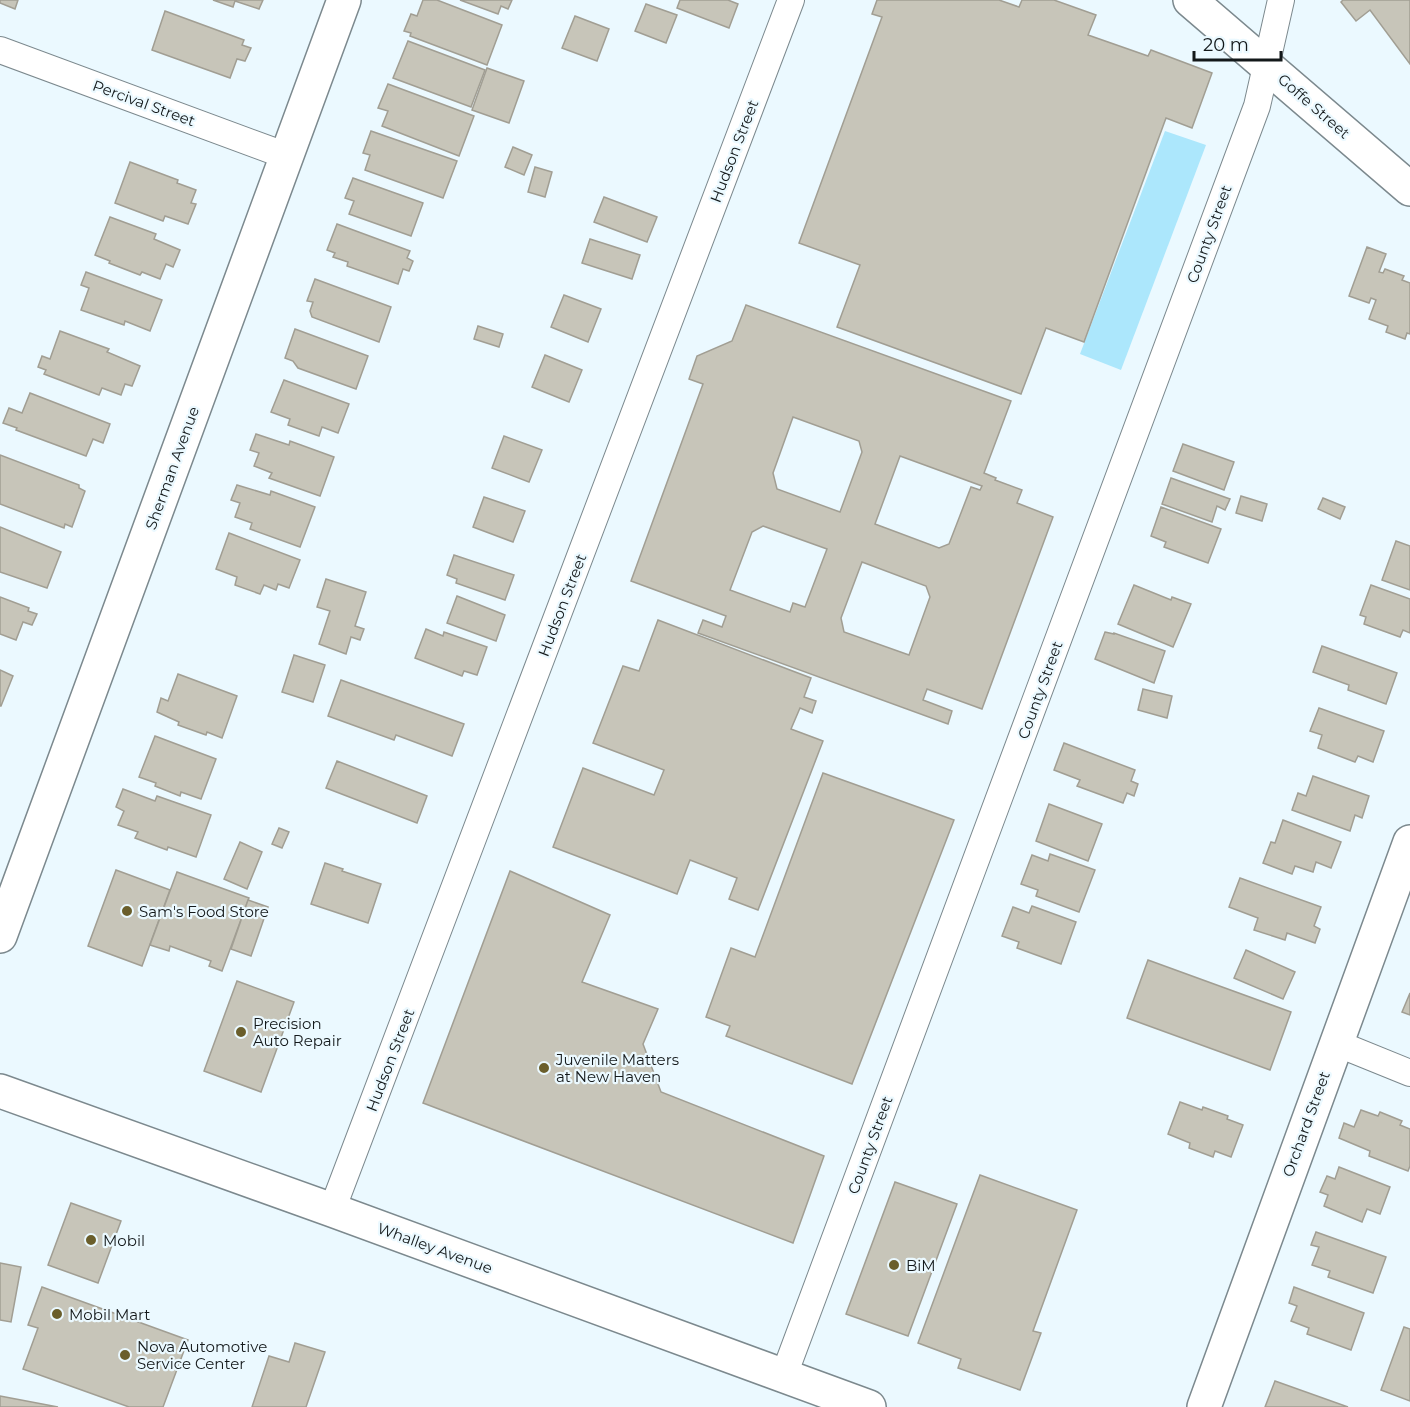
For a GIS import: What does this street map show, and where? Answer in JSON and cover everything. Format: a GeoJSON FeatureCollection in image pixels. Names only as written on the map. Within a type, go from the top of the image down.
{"type":"FeatureCollection","features":[{"type":"Feature","properties":{"kind":"main road","name":"Sherman Avenue"},"geometry":{"type":"LineString","coordinates":[[0,936],[344,0]]}},
{"type":"Feature","properties":{"kind":"main road","name":"Goffe Street"},"geometry":{"type":"LineString","coordinates":[[1190,0],[1410,189]]}},
{"type":"Feature","properties":{"kind":"main road","name":"Orchard Street"},"geometry":{"type":"LineString","coordinates":[[1204,1407],[1410,842]]}},
{"type":"Feature","properties":{"kind":"main road","name":"Whalley Avenue"},"geometry":{"type":"LineString","coordinates":[[0,1091],[869,1407]]}},
{"type":"Feature","properties":{"kind":"street","name":"Hudson Street"},"geometry":{"type":"LineString","coordinates":[[332,1210],[791,0]]}},
{"type":"Feature","properties":{"kind":"street","name":"County Street"},"geometry":{"type":"LineString","coordinates":[[784,1376],[1253,117],[1281,0]]}},
{"type":"Feature","properties":{"kind":"street","name":"Percival Street"},"geometry":{"type":"LineString","coordinates":[[0,50],[287,156]]}},
{"type":"Feature","properties":{"kind":"street"},"geometry":{"type":"LineString","coordinates":[[1336,1043],[1410,1073]]}},
{"type":"Feature","properties":{"kind":"shaded area"},"geometry":{"type":"Polygon","coordinates":[[[1165,131],[1206,145],[1121,370],[1080,354],[1165,131]]]}},
{"type":"Feature","properties":{"kind":"building"},"geometry":{"type":"Polygon","coordinates":[[[0,0],[18,0],[15,9],[0,3],[0,0]]]}},
{"type":"Feature","properties":{"kind":"building"},"geometry":{"type":"Polygon","coordinates":[[[213,0],[263,0],[259,9],[235,1],[233,7],[213,0]]]}},
{"type":"Feature","properties":{"kind":"building"},"geometry":{"type":"Polygon","coordinates":[[[423,0],[437,0],[502,25],[487,65],[410,36],[411,33],[404,31],[411,14],[417,16],[423,0]]]}},
{"type":"Feature","properties":{"kind":"building"},"geometry":{"type":"Polygon","coordinates":[[[460,0],[512,0],[508,9],[501,6],[498,14],[460,0]]]}},
{"type":"Feature","properties":{"kind":"building"},"geometry":{"type":"Polygon","coordinates":[[[680,0],[728,0],[738,4],[729,28],[677,8],[680,0]]]}},
{"type":"Feature","properties":{"kind":"building"},"geometry":{"type":"Polygon","coordinates":[[[877,0],[999,0],[1019,7],[1022,0],[1054,0],[1096,15],[1088,35],[1148,56],[1151,50],[1212,73],[1192,128],[1166,118],[1084,342],[1046,328],[1021,394],[837,327],[860,265],[799,243],[882,17],[872,14],[877,0]]]}},
{"type":"Feature","properties":{"kind":"building"},"geometry":{"type":"Polygon","coordinates":[[[1343,0],[1410,0],[1410,64],[1370,10],[1356,21],[1341,2],[1343,0]]]}},
{"type":"Feature","properties":{"kind":"building"},"geometry":{"type":"Polygon","coordinates":[[[646,4],[677,15],[666,43],[635,31],[646,4]]]}},
{"type":"Feature","properties":{"kind":"building"},"geometry":{"type":"Polygon","coordinates":[[[165,11],[244,40],[242,45],[251,48],[245,61],[237,59],[230,78],[152,50],[165,11]]]}},
{"type":"Feature","properties":{"kind":"building"},"geometry":{"type":"Polygon","coordinates":[[[575,16],[609,29],[597,61],[562,48],[575,16]]]}},
{"type":"Feature","properties":{"kind":"building"},"geometry":{"type":"Polygon","coordinates":[[[408,41],[485,70],[471,107],[393,78],[408,41]]]}},
{"type":"Feature","properties":{"kind":"building"},"geometry":{"type":"Polygon","coordinates":[[[487,68],[524,81],[509,123],[472,110],[487,68]]]}},
{"type":"Feature","properties":{"kind":"building"},"geometry":{"type":"Polygon","coordinates":[[[388,84],[474,116],[459,156],[382,126],[388,111],[378,108],[388,84]]]}},
{"type":"Feature","properties":{"kind":"building"},"geometry":{"type":"Polygon","coordinates":[[[371,131],[457,161],[443,198],[365,170],[370,155],[363,153],[371,131]]]}},
{"type":"Feature","properties":{"kind":"building"},"geometry":{"type":"Polygon","coordinates":[[[513,147],[532,155],[524,175],[505,167],[513,147]]]}},
{"type":"Feature","properties":{"kind":"building"},"geometry":{"type":"Polygon","coordinates":[[[130,162],[178,180],[177,183],[196,190],[191,203],[196,204],[188,224],[165,216],[163,221],[115,203],[130,162]]]}},
{"type":"Feature","properties":{"kind":"building"},"geometry":{"type":"Polygon","coordinates":[[[535,167],[552,172],[545,197],[528,192],[535,167]]]}},
{"type":"Feature","properties":{"kind":"building"},"geometry":{"type":"Polygon","coordinates":[[[353,178],[423,203],[411,236],[349,214],[354,201],[345,198],[353,178]]]}},
{"type":"Feature","properties":{"kind":"building"},"geometry":{"type":"Polygon","coordinates":[[[604,197],[657,217],[647,242],[594,222],[604,197]]]}},
{"type":"Feature","properties":{"kind":"building"},"geometry":{"type":"Polygon","coordinates":[[[110,217],[156,234],[154,239],[180,250],[173,267],[166,264],[160,279],[142,272],[140,275],[95,255],[110,217]]]}},
{"type":"Feature","properties":{"kind":"building"},"geometry":{"type":"Polygon","coordinates":[[[337,224],[410,251],[407,258],[413,261],[409,271],[403,269],[398,284],[347,266],[348,262],[333,257],[335,253],[327,250],[337,224]]]}},
{"type":"Feature","properties":{"kind":"building"},"geometry":{"type":"Polygon","coordinates":[[[590,239],[640,255],[632,279],[582,263],[590,239]]]}},
{"type":"Feature","properties":{"kind":"building"},"geometry":{"type":"Polygon","coordinates":[[[1367,247],[1386,254],[1379,272],[1383,273],[1385,269],[1404,276],[1402,280],[1410,283],[1410,334],[1407,333],[1405,339],[1386,332],[1388,326],[1369,319],[1376,300],[1371,298],[1369,303],[1349,296],[1367,247]]]}},
{"type":"Feature","properties":{"kind":"building"},"geometry":{"type":"Polygon","coordinates":[[[86,272],[162,300],[150,331],[125,321],[124,325],[81,310],[89,288],[81,285],[86,272]]]}},
{"type":"Feature","properties":{"kind":"building"},"geometry":{"type":"Polygon","coordinates":[[[315,279],[391,307],[379,342],[312,317],[310,311],[313,302],[307,301],[315,279]]]}},
{"type":"Feature","properties":{"kind":"building"},"geometry":{"type":"Polygon","coordinates":[[[564,295],[601,309],[588,342],[551,327],[564,295]]]}},
{"type":"Feature","properties":{"kind":"building"},"geometry":{"type":"Polygon","coordinates":[[[746,305],[1011,401],[984,473],[996,478],[995,480],[1022,490],[1017,503],[1053,517],[982,709],[927,689],[923,700],[952,711],[948,724],[698,633],[703,620],[722,627],[726,616],[631,581],[703,384],[689,379],[697,356],[732,341],[746,305]],[[793,417],[773,473],[777,489],[840,512],[862,452],[859,441],[793,417]],[[900,456],[875,524],[939,548],[949,544],[971,487],[980,490],[982,486],[900,456]],[[763,526],[752,532],[730,590],[790,612],[793,603],[805,607],[827,549],[763,526]],[[862,562],[841,618],[844,632],[909,655],[930,597],[926,586],[862,562]]]}},
{"type":"Feature","properties":{"kind":"building"},"geometry":{"type":"Polygon","coordinates":[[[478,326],[503,334],[499,347],[474,339],[478,326]]]}},
{"type":"Feature","properties":{"kind":"building"},"geometry":{"type":"Polygon","coordinates":[[[295,329],[368,356],[356,389],[298,368],[293,361],[285,358],[295,329]]]}},
{"type":"Feature","properties":{"kind":"building"},"geometry":{"type":"Polygon","coordinates":[[[60,331],[109,349],[107,352],[140,366],[132,386],[125,384],[121,395],[102,388],[99,395],[44,374],[46,370],[38,367],[42,356],[50,359],[60,331]]]}},
{"type":"Feature","properties":{"kind":"building"},"geometry":{"type":"Polygon","coordinates":[[[545,355],[582,370],[569,402],[532,387],[545,355]]]}},
{"type":"Feature","properties":{"kind":"building"},"geometry":{"type":"Polygon","coordinates":[[[284,380],[349,404],[338,433],[322,427],[319,436],[288,425],[290,419],[271,412],[284,380]]]}},
{"type":"Feature","properties":{"kind":"building"},"geometry":{"type":"Polygon","coordinates":[[[30,393],[110,424],[103,443],[93,439],[86,456],[3,423],[9,408],[22,413],[30,393]]]}},
{"type":"Feature","properties":{"kind":"building"},"geometry":{"type":"Polygon","coordinates":[[[256,434],[289,445],[290,441],[334,457],[320,496],[269,478],[272,473],[254,466],[259,453],[250,450],[256,434]]]}},
{"type":"Feature","properties":{"kind":"building"},"geometry":{"type":"Polygon","coordinates":[[[504,436],[542,450],[529,482],[492,468],[504,436]]]}},
{"type":"Feature","properties":{"kind":"building"},"geometry":{"type":"Polygon","coordinates":[[[1183,444],[1234,462],[1224,490],[1173,471],[1183,444]]]}},
{"type":"Feature","properties":{"kind":"building"},"geometry":{"type":"Polygon","coordinates":[[[0,455],[79,485],[79,488],[85,491],[72,527],[65,524],[64,528],[0,504],[0,455]]]}},
{"type":"Feature","properties":{"kind":"building"},"geometry":{"type":"Polygon","coordinates":[[[1171,478],[1230,499],[1225,510],[1217,506],[1212,522],[1162,504],[1171,478]]]}},
{"type":"Feature","properties":{"kind":"building"},"geometry":{"type":"Polygon","coordinates":[[[237,485],[270,495],[271,491],[315,507],[300,547],[250,529],[252,523],[235,517],[240,503],[231,500],[237,485]]]}},
{"type":"Feature","properties":{"kind":"building"},"geometry":{"type":"Polygon","coordinates":[[[1241,496],[1267,504],[1262,521],[1236,513],[1241,496]]]}},
{"type":"Feature","properties":{"kind":"building"},"geometry":{"type":"Polygon","coordinates":[[[484,497],[525,511],[513,542],[473,527],[484,497]]]}},
{"type":"Feature","properties":{"kind":"building"},"geometry":{"type":"Polygon","coordinates":[[[1323,498],[1345,507],[1340,519],[1318,509],[1323,498]]]}},
{"type":"Feature","properties":{"kind":"building"},"geometry":{"type":"Polygon","coordinates":[[[1161,507],[1221,529],[1208,563],[1164,547],[1166,542],[1151,536],[1161,507]]]}},
{"type":"Feature","properties":{"kind":"building"},"geometry":{"type":"Polygon","coordinates":[[[0,527],[61,552],[47,588],[0,572],[0,527]]]}},
{"type":"Feature","properties":{"kind":"building"},"geometry":{"type":"Polygon","coordinates":[[[229,533],[300,560],[289,588],[278,584],[276,590],[264,585],[260,594],[235,585],[237,577],[216,569],[229,533]]]}},
{"type":"Feature","properties":{"kind":"building"},"geometry":{"type":"Polygon","coordinates":[[[1396,541],[1410,546],[1410,590],[1382,580],[1396,541]]]}},
{"type":"Feature","properties":{"kind":"building"},"geometry":{"type":"Polygon","coordinates":[[[454,555],[514,575],[505,600],[456,583],[457,579],[447,575],[454,555]]]}},
{"type":"Feature","properties":{"kind":"building"},"geometry":{"type":"Polygon","coordinates":[[[326,579],[366,592],[355,626],[364,629],[360,640],[351,637],[346,654],[319,644],[330,611],[317,607],[326,579]]]}},
{"type":"Feature","properties":{"kind":"building"},"geometry":{"type":"Polygon","coordinates":[[[1134,585],[1171,600],[1172,597],[1191,604],[1173,647],[1118,624],[1134,585]]]}},
{"type":"Feature","properties":{"kind":"building"},"geometry":{"type":"Polygon","coordinates":[[[1371,585],[1410,599],[1410,633],[1403,630],[1400,637],[1364,624],[1366,617],[1360,615],[1371,585]]]}},
{"type":"Feature","properties":{"kind":"building"},"geometry":{"type":"Polygon","coordinates":[[[457,596],[505,615],[496,641],[447,623],[457,596]]]}},
{"type":"Feature","properties":{"kind":"building"},"geometry":{"type":"Polygon","coordinates":[[[0,597],[29,608],[28,611],[37,614],[32,625],[23,622],[16,640],[0,634],[0,597]]]}},
{"type":"Feature","properties":{"kind":"building"},"geometry":{"type":"Polygon","coordinates":[[[658,620],[811,678],[804,697],[816,701],[812,713],[800,708],[791,729],[823,741],[758,910],[729,899],[737,878],[690,860],[677,894],[553,847],[583,768],[654,795],[664,770],[593,743],[623,666],[639,671],[658,620]]]}},
{"type":"Feature","properties":{"kind":"building"},"geometry":{"type":"Polygon","coordinates":[[[426,629],[443,636],[444,632],[487,647],[477,675],[464,671],[462,676],[415,658],[426,629]]]}},
{"type":"Feature","properties":{"kind":"building"},"geometry":{"type":"Polygon","coordinates":[[[1105,632],[1165,651],[1154,683],[1095,659],[1105,632]]]}},
{"type":"Feature","properties":{"kind":"building"},"geometry":{"type":"Polygon","coordinates":[[[1322,646],[1397,673],[1386,704],[1348,690],[1349,685],[1313,672],[1322,646]]]}},
{"type":"Feature","properties":{"kind":"building"},"geometry":{"type":"Polygon","coordinates":[[[294,655],[325,665],[313,702],[282,692],[294,655]]]}},
{"type":"Feature","properties":{"kind":"building"},"geometry":{"type":"Polygon","coordinates":[[[0,670],[13,676],[1,706],[0,706],[0,670]]]}},
{"type":"Feature","properties":{"kind":"building"},"geometry":{"type":"Polygon","coordinates":[[[178,674],[237,696],[222,738],[178,725],[179,722],[157,712],[161,698],[168,701],[178,674]]]}},
{"type":"Feature","properties":{"kind":"building"},"geometry":{"type":"Polygon","coordinates":[[[341,680],[464,724],[452,756],[396,735],[394,740],[328,716],[341,680]]]}},
{"type":"Feature","properties":{"kind":"building"},"geometry":{"type":"Polygon","coordinates":[[[1143,689],[1172,696],[1167,718],[1138,710],[1143,689]]]}},
{"type":"Feature","properties":{"kind":"building"},"geometry":{"type":"Polygon","coordinates":[[[1319,708],[1384,731],[1373,762],[1358,756],[1355,762],[1318,748],[1322,735],[1310,731],[1319,708]]]}},
{"type":"Feature","properties":{"kind":"building"},"geometry":{"type":"Polygon","coordinates":[[[155,736],[216,759],[201,799],[181,792],[180,796],[139,777],[155,736]]]}},
{"type":"Feature","properties":{"kind":"building"},"geometry":{"type":"Polygon","coordinates":[[[1064,743],[1135,770],[1131,781],[1138,784],[1134,796],[1127,793],[1123,803],[1077,786],[1080,780],[1054,770],[1064,743]]]}},
{"type":"Feature","properties":{"kind":"building"},"geometry":{"type":"Polygon","coordinates":[[[337,761],[427,796],[417,823],[326,788],[337,761]]]}},
{"type":"Feature","properties":{"kind":"building"},"geometry":{"type":"Polygon","coordinates":[[[823,773],[954,820],[852,1084],[726,1036],[730,1026],[706,1017],[731,948],[755,957],[823,773]]]}},
{"type":"Feature","properties":{"kind":"building"},"geometry":{"type":"Polygon","coordinates":[[[1313,776],[1369,796],[1362,818],[1355,815],[1350,831],[1292,810],[1298,793],[1306,796],[1313,776]]]}},
{"type":"Feature","properties":{"kind":"building"},"geometry":{"type":"Polygon","coordinates":[[[123,789],[155,801],[157,796],[211,815],[196,857],[168,847],[167,850],[135,838],[138,832],[118,825],[124,811],[116,807],[123,789]]]}},
{"type":"Feature","properties":{"kind":"building"},"geometry":{"type":"Polygon","coordinates":[[[1049,804],[1102,824],[1088,861],[1036,841],[1049,804]]]}},
{"type":"Feature","properties":{"kind":"building"},"geometry":{"type":"Polygon","coordinates":[[[1283,820],[1341,842],[1331,868],[1316,862],[1313,872],[1295,866],[1292,874],[1263,863],[1271,842],[1275,843],[1283,820]]]}},
{"type":"Feature","properties":{"kind":"building"},"geometry":{"type":"Polygon","coordinates":[[[279,828],[289,832],[282,848],[272,844],[279,828]]]}},
{"type":"Feature","properties":{"kind":"building"},"geometry":{"type":"Polygon","coordinates":[[[240,842],[262,852],[247,889],[224,879],[240,842]]]}},
{"type":"Feature","properties":{"kind":"building"},"geometry":{"type":"Polygon","coordinates":[[[1050,854],[1095,870],[1079,912],[1036,896],[1038,890],[1021,884],[1032,855],[1048,861],[1050,854]]]}},
{"type":"Feature","properties":{"kind":"building"},"geometry":{"type":"Polygon","coordinates":[[[325,863],[381,884],[368,923],[311,904],[325,863]]]}},
{"type":"Feature","properties":{"kind":"building"},"geometry":{"type":"Polygon","coordinates":[[[116,870],[170,890],[142,966],[88,946],[116,870]]]}},
{"type":"Feature","properties":{"kind":"building","name":"Juvenile Matters at New Haven"},"geometry":{"type":"Polygon","coordinates":[[[510,871],[610,915],[582,982],[658,1009],[643,1044],[661,1092],[824,1156],[793,1243],[423,1103],[510,871]]]}},
{"type":"Feature","properties":{"kind":"building"},"geometry":{"type":"Polygon","coordinates":[[[177,872],[249,898],[222,971],[209,966],[211,961],[170,946],[169,951],[150,945],[177,872]]]}},
{"type":"Feature","properties":{"kind":"building"},"geometry":{"type":"Polygon","coordinates":[[[1240,878],[1321,907],[1314,926],[1320,929],[1315,943],[1287,933],[1285,940],[1254,930],[1258,918],[1229,907],[1240,878]]]}},
{"type":"Feature","properties":{"kind":"building"},"geometry":{"type":"Polygon","coordinates":[[[248,900],[268,907],[251,956],[231,949],[248,900]]]}},
{"type":"Feature","properties":{"kind":"building"},"geometry":{"type":"Polygon","coordinates":[[[1032,906],[1076,922],[1061,964],[1017,948],[1019,942],[1002,936],[1013,907],[1029,913],[1032,906]]]}},
{"type":"Feature","properties":{"kind":"building"},"geometry":{"type":"Polygon","coordinates":[[[1246,950],[1295,972],[1283,999],[1234,978],[1246,950]]]}},
{"type":"Feature","properties":{"kind":"building"},"geometry":{"type":"Polygon","coordinates":[[[1148,960],[1291,1012],[1270,1070],[1127,1018],[1148,960]]]}},
{"type":"Feature","properties":{"kind":"building"},"geometry":{"type":"Polygon","coordinates":[[[237,981],[294,1002],[261,1092],[204,1071],[237,981]]]}},
{"type":"Feature","properties":{"kind":"building"},"geometry":{"type":"Polygon","coordinates":[[[1410,993],[1410,1015],[1402,1012],[1410,993]]]}},
{"type":"Feature","properties":{"kind":"building"},"geometry":{"type":"Polygon","coordinates":[[[1180,1102],[1228,1116],[1227,1119],[1243,1125],[1231,1157],[1215,1151],[1213,1157],[1189,1148],[1190,1143],[1168,1134],[1180,1102]]]}},
{"type":"Feature","properties":{"kind":"building"},"geometry":{"type":"Polygon","coordinates":[[[1361,1110],[1378,1116],[1380,1112],[1402,1121],[1400,1125],[1410,1129],[1408,1171],[1369,1156],[1370,1151],[1339,1138],[1344,1123],[1354,1127],[1361,1110]]]}},
{"type":"Feature","properties":{"kind":"building"},"geometry":{"type":"Polygon","coordinates":[[[1339,1167],[1390,1187],[1380,1214],[1367,1209],[1362,1222],[1324,1206],[1328,1195],[1320,1192],[1327,1176],[1335,1179],[1339,1167]]]}},
{"type":"Feature","properties":{"kind":"building"},"geometry":{"type":"Polygon","coordinates":[[[980,1175],[1077,1210],[1033,1331],[1041,1333],[1020,1390],[958,1368],[961,1359],[918,1343],[980,1175]]]}},
{"type":"Feature","properties":{"kind":"building"},"geometry":{"type":"Polygon","coordinates":[[[895,1182],[957,1204],[908,1336],[846,1314],[895,1182]]]}},
{"type":"Feature","properties":{"kind":"building"},"geometry":{"type":"Polygon","coordinates":[[[71,1203],[121,1221],[98,1283],[48,1265],[71,1203]]]}},
{"type":"Feature","properties":{"kind":"building"},"geometry":{"type":"Polygon","coordinates":[[[1316,1232],[1386,1257],[1373,1293],[1328,1277],[1330,1271],[1312,1265],[1319,1247],[1311,1245],[1316,1232]]]}},
{"type":"Feature","properties":{"kind":"building"},"geometry":{"type":"Polygon","coordinates":[[[0,1263],[21,1267],[11,1322],[0,1320],[0,1263]]]}},
{"type":"Feature","properties":{"kind":"building"},"geometry":{"type":"Polygon","coordinates":[[[42,1287],[188,1340],[163,1407],[129,1407],[23,1369],[38,1328],[28,1325],[42,1287]]]}},
{"type":"Feature","properties":{"kind":"building"},"geometry":{"type":"Polygon","coordinates":[[[1294,1287],[1364,1313],[1351,1350],[1307,1334],[1309,1328],[1291,1321],[1297,1306],[1289,1303],[1294,1287]]]}},
{"type":"Feature","properties":{"kind":"building"},"geometry":{"type":"Polygon","coordinates":[[[1404,1327],[1410,1329],[1410,1401],[1381,1390],[1404,1327]]]}},
{"type":"Feature","properties":{"kind":"building"},"geometry":{"type":"Polygon","coordinates":[[[295,1343],[325,1352],[306,1407],[252,1407],[269,1356],[289,1362],[295,1343]]]}},
{"type":"Feature","properties":{"kind":"building"},"geometry":{"type":"Polygon","coordinates":[[[1275,1381],[1348,1407],[1265,1407],[1275,1381]]]}},
{"type":"Feature","properties":{"kind":"building"},"geometry":{"type":"Polygon","coordinates":[[[0,1396],[58,1407],[0,1407],[0,1396]]]}},
{"type":"Feature","properties":{"kind":"place","name":"Sam's Food Store"},"geometry":{"type":"Point","coordinates":[127,911]}},
{"type":"Feature","properties":{"kind":"place","name":"Precision Auto Repair"},"geometry":{"type":"Point","coordinates":[241,1032]}},
{"type":"Feature","properties":{"kind":"place","name":"Juvenile Matters at New Haven"},"geometry":{"type":"Point","coordinates":[544,1068]}},
{"type":"Feature","properties":{"kind":"place","name":"Mobil"},"geometry":{"type":"Point","coordinates":[91,1240]}},
{"type":"Feature","properties":{"kind":"place","name":"BiM"},"geometry":{"type":"Point","coordinates":[894,1265]}},
{"type":"Feature","properties":{"kind":"place","name":"Mobil Mart"},"geometry":{"type":"Point","coordinates":[57,1314]}},
{"type":"Feature","properties":{"kind":"place","name":"Nova Automotive Service Center"},"geometry":{"type":"Point","coordinates":[125,1355]}}]}
